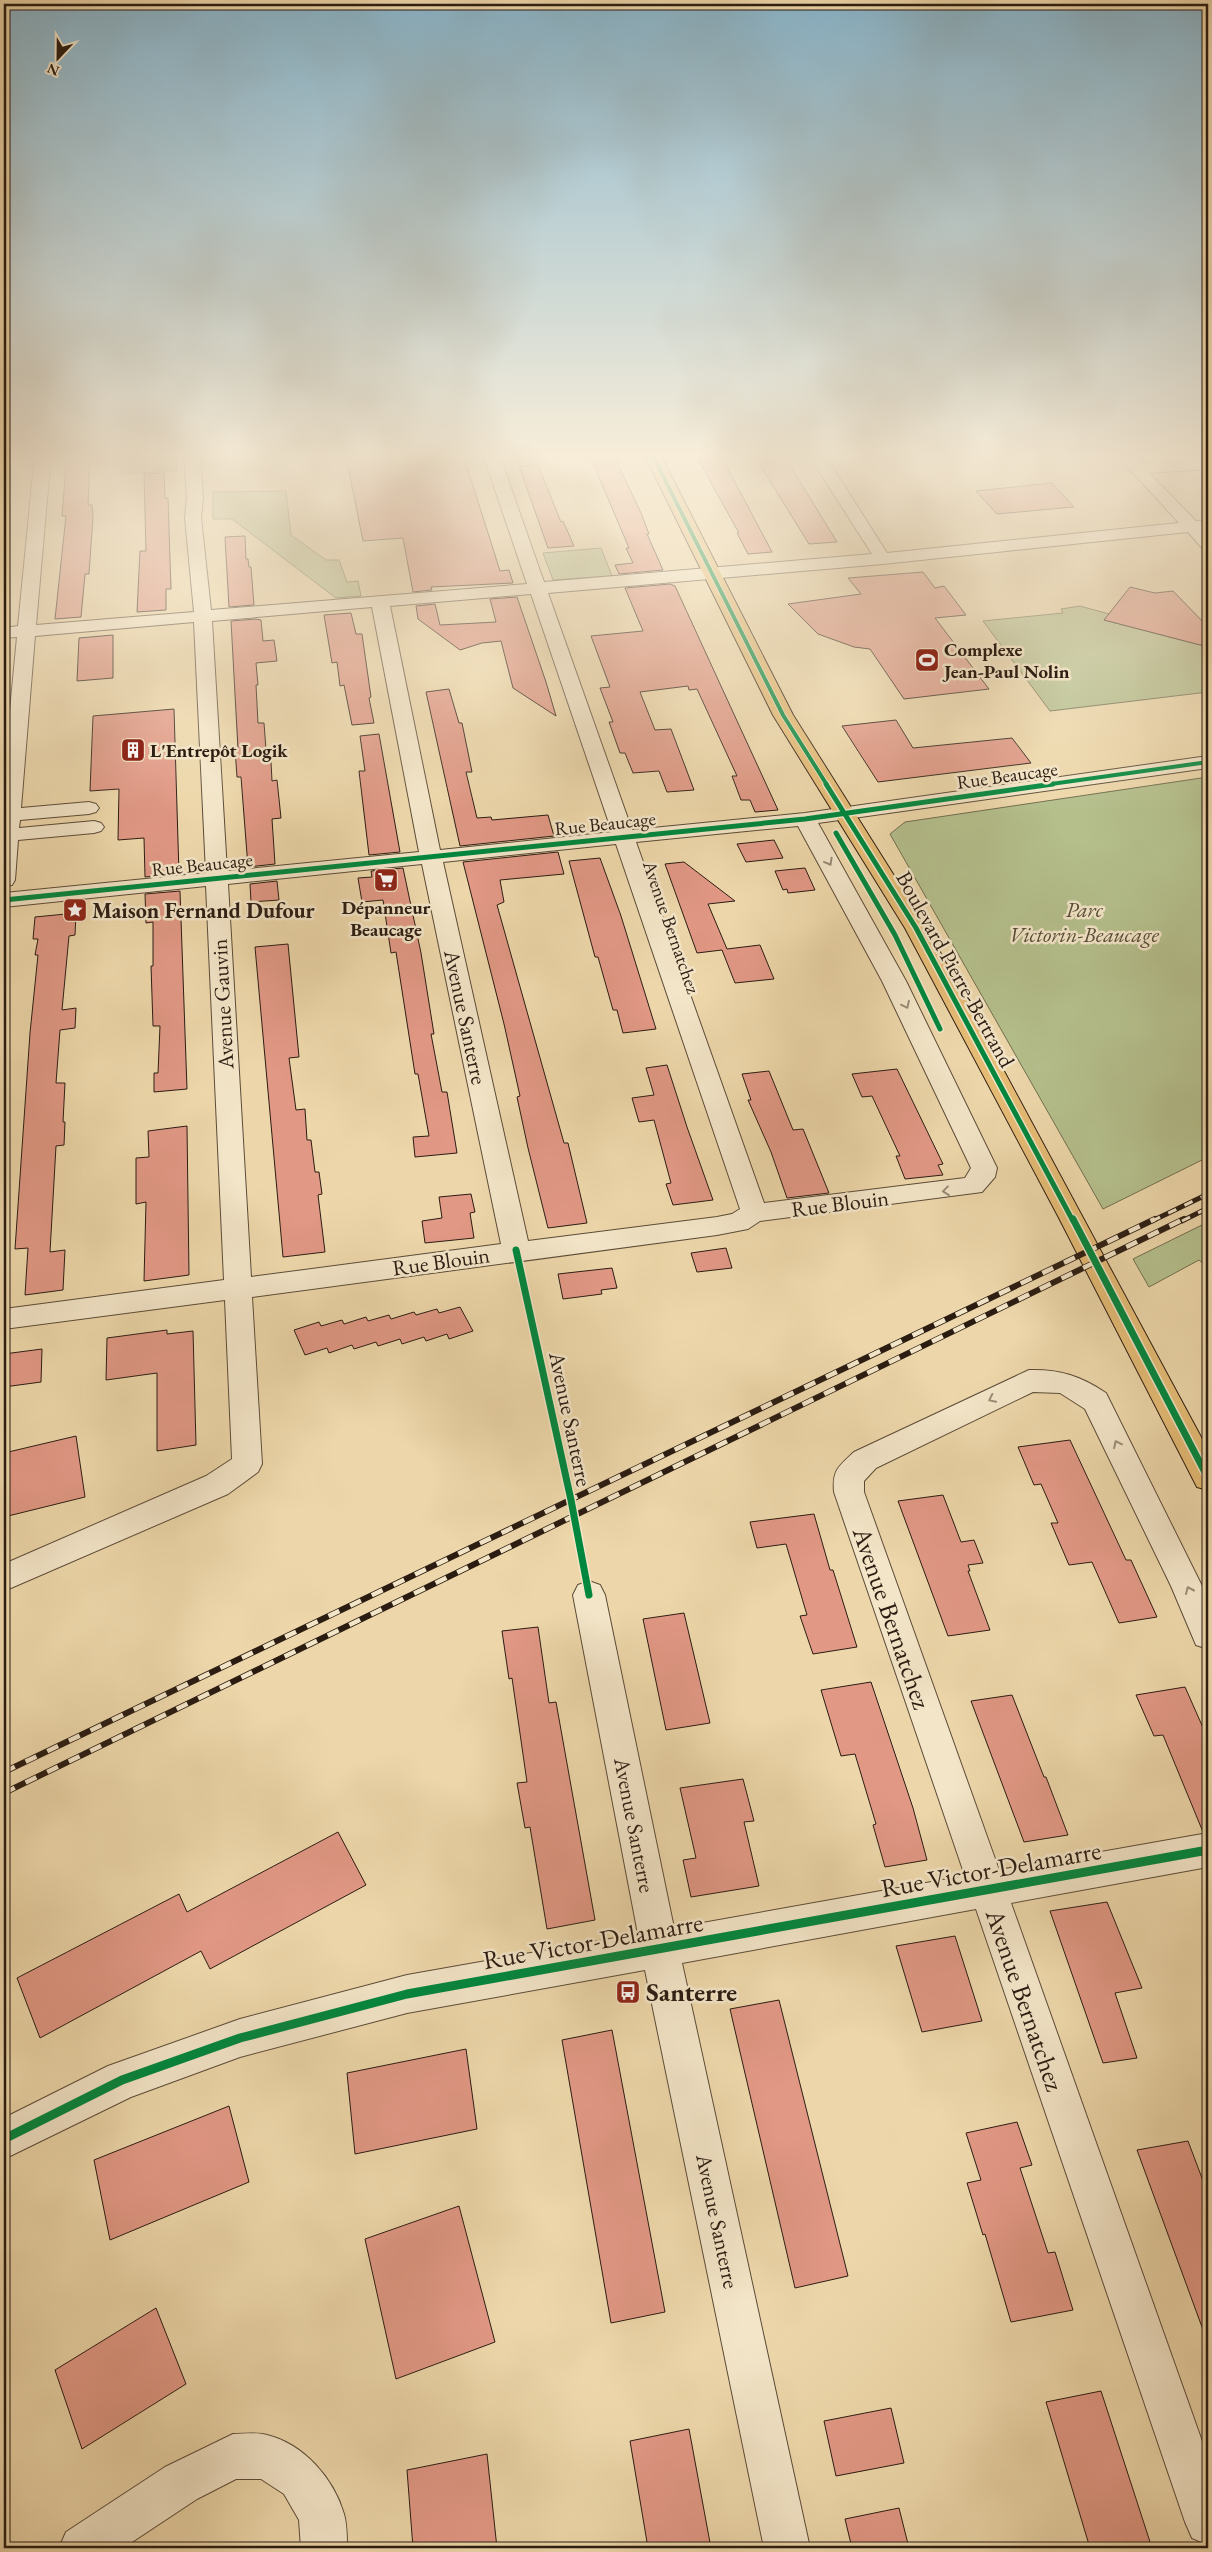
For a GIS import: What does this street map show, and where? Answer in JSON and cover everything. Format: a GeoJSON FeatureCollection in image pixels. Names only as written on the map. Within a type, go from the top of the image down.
{"type":"FeatureCollection","features":[{"type":"Feature","properties":{"kind":"main road","name":"Boulevard Pierre-Bertrand"},"geometry":{"type":"LineString","coordinates":[[712,574],[783,715],[916,928],[1071,1216],[1208,1478]]}},
{"type":"Feature","properties":{"kind":"street"},"geometry":{"type":"LineString","coordinates":[[4,880],[32,573]]}},
{"type":"Feature","properties":{"kind":"street","name":"Avenue Gauvin"},"geometry":{"type":"LineString","coordinates":[[4,1578],[217,1485],[247,1464],[215,878],[203,617],[199,573]]}},
{"type":"Feature","properties":{"kind":"street","name":"Avenue Bernatchez"},"geometry":{"type":"LineString","coordinates":[[532,573],[754,1212]]}},
{"type":"Feature","properties":{"kind":"street"},"geometry":{"type":"LineString","coordinates":[[4,633],[722,573]]}},
{"type":"Feature","properties":{"kind":"street","name":"Avenue Santerre"},"geometry":{"type":"LineString","coordinates":[[380,602],[431,857],[516,1250]]}},
{"type":"Feature","properties":{"kind":"street","name":"Rue Beaucage"},"geometry":{"type":"LineString","coordinates":[[4,900],[805,819],[1208,762]]}},
{"type":"Feature","properties":{"kind":"street"},"geometry":{"type":"LineString","coordinates":[[8,836],[92,818],[10,815]]}},
{"type":"Feature","properties":{"kind":"street","name":"Rue Blouin"},"geometry":{"type":"LineString","coordinates":[[4,1319],[516,1250],[717,1226],[739,1222],[754,1212],[973,1186],[982,1177],[984,1168],[894,981],[805,819]]}},
{"type":"Feature","properties":{"kind":"street","name":"Avenue Bernatchez"},"geometry":{"type":"LineString","coordinates":[[1208,1635],[1096,1401],[1075,1386],[1056,1379],[1030,1381],[865,1460],[848,1477],[849,1492],[986,1890],[1208,2522]]}},
{"type":"Feature","properties":{"kind":"street","name":"Avenue Santerre"},"geometry":{"type":"LineString","coordinates":[[589,1595],[660,1949],[787,2548]]}},
{"type":"Feature","properties":{"kind":"street","name":"Rue Victor-Delamarre"},"geometry":{"type":"LineString","coordinates":[[4,2139],[122,2080],[240,2038],[407,1994],[1208,1850]]}},
{"type":"Feature","properties":{"kind":"street"},"geometry":{"type":"LineString","coordinates":[[82,2548],[181,2483],[233,2456],[267,2457],[300,2478],[322,2516],[324,2548]]}},
{"type":"Feature","properties":{"kind":"green space"},"geometry":{"type":"Polygon","coordinates":[[[303,573],[344,573],[347,582],[358,581],[361,596],[336,598],[303,573]]]}},
{"type":"Feature","properties":{"kind":"green space"},"geometry":{"type":"Polygon","coordinates":[[[550,573],[611,573],[612,576],[553,580],[550,573]]]}},
{"type":"Feature","properties":{"kind":"green space"},"geometry":{"type":"Polygon","coordinates":[[[1080,606],[1109,614],[1104,620],[1208,647],[1208,692],[1050,711],[983,621],[1063,613],[1061,609],[1080,606]]]}},
{"type":"Feature","properties":{"kind":"green space","name":"Parc Victorin-Beaucage"},"geometry":{"type":"Polygon","coordinates":[[[1208,777],[1208,1157],[1103,1209],[890,834],[905,822],[1208,777]]]}},
{"type":"Feature","properties":{"kind":"green space"},"geometry":{"type":"Polygon","coordinates":[[[1208,1222],[1208,1267],[1199,1260],[1149,1287],[1133,1259],[1208,1222]]]}},
{"type":"Feature","properties":{"kind":"building"},"geometry":{"type":"Polygon","coordinates":[[[60,573],[89,573],[85,574],[81,617],[55,619],[60,573]]]}},
{"type":"Feature","properties":{"kind":"building"},"geometry":{"type":"Polygon","coordinates":[[[139,573],[170,573],[171,589],[166,589],[166,610],[137,612],[139,573]]]}},
{"type":"Feature","properties":{"kind":"building"},"geometry":{"type":"Polygon","coordinates":[[[227,573],[251,573],[254,605],[229,607],[227,573]]]}},
{"type":"Feature","properties":{"kind":"building"},"geometry":{"type":"Polygon","coordinates":[[[409,573],[510,573],[513,583],[431,587],[432,590],[413,592],[409,573]]]}},
{"type":"Feature","properties":{"kind":"building"},"geometry":{"type":"Polygon","coordinates":[[[924,573],[935,588],[944,586],[966,615],[935,618],[989,689],[904,699],[870,649],[854,647],[818,634],[788,604],[861,594],[848,578],[924,573]]]}},
{"type":"Feature","properties":{"kind":"building"},"geometry":{"type":"Polygon","coordinates":[[[670,584],[675,586],[778,810],[755,812],[750,800],[741,800],[732,776],[737,776],[697,689],[689,690],[688,686],[640,692],[655,730],[671,729],[694,790],[667,792],[659,771],[633,773],[625,753],[620,753],[609,722],[613,722],[600,688],[610,687],[591,636],[643,631],[625,588],[670,584]]]}},
{"type":"Feature","properties":{"kind":"building"},"geometry":{"type":"Polygon","coordinates":[[[1130,587],[1155,593],[1173,591],[1208,627],[1208,647],[1104,620],[1130,587]]]}},
{"type":"Feature","properties":{"kind":"building"},"geometry":{"type":"Polygon","coordinates":[[[517,597],[556,716],[513,688],[501,641],[482,643],[460,650],[418,619],[416,606],[435,604],[440,625],[496,622],[490,599],[517,597]]]}},
{"type":"Feature","properties":{"kind":"building"},"geometry":{"type":"Polygon","coordinates":[[[351,613],[356,634],[362,634],[371,697],[369,698],[374,723],[352,725],[344,685],[340,686],[337,662],[332,663],[324,615],[351,613]]]}},
{"type":"Feature","properties":{"kind":"building"},"geometry":{"type":"Polygon","coordinates":[[[261,620],[263,641],[274,640],[277,661],[256,663],[258,685],[256,685],[258,723],[264,723],[267,763],[271,762],[272,781],[277,780],[281,818],[272,819],[275,864],[248,867],[241,777],[237,777],[235,749],[238,749],[231,621],[261,620]]]}},
{"type":"Feature","properties":{"kind":"building"},"geometry":{"type":"Polygon","coordinates":[[[113,635],[113,678],[77,681],[79,638],[113,635]]]}},
{"type":"Feature","properties":{"kind":"building"},"geometry":{"type":"Polygon","coordinates":[[[449,689],[459,723],[462,723],[472,772],[466,772],[477,818],[491,817],[492,820],[548,815],[554,836],[460,846],[426,692],[449,689]]]}},
{"type":"Feature","properties":{"kind":"building"},"geometry":{"type":"Polygon","coordinates":[[[174,709],[179,874],[145,877],[144,838],[118,840],[119,789],[90,791],[93,716],[174,709]]]}},
{"type":"Feature","properties":{"kind":"building"},"geometry":{"type":"Polygon","coordinates":[[[896,720],[913,748],[1012,738],[1031,763],[878,782],[842,726],[896,720]]]}},
{"type":"Feature","properties":{"kind":"building"},"geometry":{"type":"Polygon","coordinates":[[[379,734],[400,852],[369,855],[359,771],[365,771],[360,736],[379,734]]]}},
{"type":"Feature","properties":{"kind":"building"},"geometry":{"type":"Polygon","coordinates":[[[774,840],[783,858],[746,862],[737,844],[774,840]]]}},
{"type":"Feature","properties":{"kind":"building"},"geometry":{"type":"Polygon","coordinates":[[[558,852],[564,874],[500,880],[504,902],[497,905],[564,1143],[568,1143],[587,1223],[548,1228],[517,1097],[520,1096],[504,1024],[463,862],[558,852]]]}},
{"type":"Feature","properties":{"kind":"building"},"geometry":{"type":"Polygon","coordinates":[[[600,858],[621,916],[656,1029],[623,1033],[617,1010],[613,1010],[598,957],[595,957],[569,861],[600,858]]]}},
{"type":"Feature","properties":{"kind":"building"},"geometry":{"type":"Polygon","coordinates":[[[684,862],[735,901],[708,904],[727,949],[760,945],[774,979],[735,983],[722,950],[697,953],[665,864],[684,862]]]}},
{"type":"Feature","properties":{"kind":"building"},"geometry":{"type":"Polygon","coordinates":[[[403,868],[421,953],[434,1034],[431,1034],[442,1092],[447,1092],[457,1153],[415,1157],[413,1137],[429,1136],[418,1074],[415,1074],[396,952],[391,953],[383,900],[362,902],[358,878],[372,877],[371,871],[403,868]]]}},
{"type":"Feature","properties":{"kind":"building"},"geometry":{"type":"Polygon","coordinates":[[[805,868],[815,890],[788,893],[787,889],[783,890],[775,871],[805,868]]]}},
{"type":"Feature","properties":{"kind":"building"},"geometry":{"type":"Polygon","coordinates":[[[277,881],[279,900],[251,902],[250,884],[277,881]]]}},
{"type":"Feature","properties":{"kind":"building"},"geometry":{"type":"Polygon","coordinates":[[[180,891],[187,1089],[154,1092],[154,1073],[158,1073],[160,1026],[153,1026],[151,966],[153,966],[153,922],[146,923],[145,894],[180,891]]]}},
{"type":"Feature","properties":{"kind":"building"},"geometry":{"type":"Polygon","coordinates":[[[76,913],[75,935],[69,936],[62,1010],[76,1008],[75,1028],[60,1030],[56,1083],[65,1083],[64,1145],[56,1146],[50,1252],[65,1250],[63,1290],[25,1295],[28,1248],[15,1249],[30,1033],[38,955],[35,955],[38,939],[33,939],[35,917],[76,913]]]}},
{"type":"Feature","properties":{"kind":"building"},"geometry":{"type":"Polygon","coordinates":[[[288,944],[299,1057],[289,1058],[296,1110],[305,1109],[307,1140],[311,1140],[315,1172],[319,1172],[322,1194],[318,1195],[325,1252],[283,1257],[255,947],[288,944]]]}},
{"type":"Feature","properties":{"kind":"building"},"geometry":{"type":"Polygon","coordinates":[[[667,1065],[713,1200],[673,1205],[666,1184],[671,1183],[654,1120],[639,1122],[632,1098],[654,1095],[646,1068],[667,1065]]]}},
{"type":"Feature","properties":{"kind":"building"},"geometry":{"type":"Polygon","coordinates":[[[897,1069],[943,1164],[938,1165],[943,1175],[905,1179],[896,1156],[900,1156],[872,1096],[862,1097],[852,1074],[897,1069]]]}},
{"type":"Feature","properties":{"kind":"building"},"geometry":{"type":"Polygon","coordinates":[[[769,1071],[793,1130],[803,1129],[829,1193],[787,1198],[771,1152],[748,1100],[751,1100],[742,1074],[769,1071]]]}},
{"type":"Feature","properties":{"kind":"building"},"geometry":{"type":"Polygon","coordinates":[[[187,1126],[189,1275],[144,1281],[146,1202],[136,1204],[136,1158],[149,1157],[148,1131],[187,1126]]]}},
{"type":"Feature","properties":{"kind":"building"},"geometry":{"type":"Polygon","coordinates":[[[471,1194],[475,1212],[470,1213],[474,1238],[425,1243],[422,1221],[442,1218],[439,1197],[471,1194]]]}},
{"type":"Feature","properties":{"kind":"building"},"geometry":{"type":"Polygon","coordinates":[[[726,1248],[732,1268],[697,1272],[691,1253],[726,1248]]]}},
{"type":"Feature","properties":{"kind":"building"},"geometry":{"type":"Polygon","coordinates":[[[612,1268],[617,1288],[601,1290],[602,1294],[563,1299],[558,1274],[612,1268]]]}},
{"type":"Feature","properties":{"kind":"building"},"geometry":{"type":"Polygon","coordinates":[[[460,1307],[473,1331],[449,1339],[447,1334],[426,1341],[424,1337],[402,1344],[400,1339],[378,1346],[376,1342],[354,1349],[352,1345],[329,1353],[327,1348],[305,1355],[294,1330],[319,1322],[321,1326],[342,1320],[344,1324],[366,1317],[368,1321],[389,1315],[391,1319],[414,1312],[416,1315],[437,1309],[439,1313],[460,1307]]]}},
{"type":"Feature","properties":{"kind":"building"},"geometry":{"type":"Polygon","coordinates":[[[167,1330],[167,1334],[193,1331],[196,1445],[157,1451],[157,1373],[106,1380],[107,1338],[167,1330]]]}},
{"type":"Feature","properties":{"kind":"building"},"geometry":{"type":"Polygon","coordinates":[[[42,1349],[41,1382],[4,1387],[4,1354],[42,1349]]]}},
{"type":"Feature","properties":{"kind":"building"},"geometry":{"type":"Polygon","coordinates":[[[76,1436],[85,1497],[4,1517],[4,1453],[76,1436]]]}},
{"type":"Feature","properties":{"kind":"building"},"geometry":{"type":"Polygon","coordinates":[[[1070,1440],[1126,1560],[1131,1560],[1157,1617],[1119,1623],[1092,1562],[1069,1565],[1051,1523],[1058,1523],[1041,1484],[1034,1485],[1018,1447],[1070,1440]]]}},
{"type":"Feature","properties":{"kind":"building"},"geometry":{"type":"Polygon","coordinates":[[[943,1495],[961,1542],[974,1540],[983,1563],[968,1565],[970,1571],[968,1571],[990,1630],[948,1636],[898,1501],[943,1495]]]}},
{"type":"Feature","properties":{"kind":"building"},"geometry":{"type":"Polygon","coordinates":[[[814,1514],[830,1570],[833,1570],[857,1647],[813,1654],[800,1616],[807,1615],[786,1544],[757,1548],[750,1522],[814,1514]]]}},
{"type":"Feature","properties":{"kind":"building"},"geometry":{"type":"Polygon","coordinates":[[[684,1613],[710,1723],[666,1730],[643,1619],[684,1613]]]}},
{"type":"Feature","properties":{"kind":"building"},"geometry":{"type":"Polygon","coordinates":[[[538,1627],[549,1703],[556,1702],[595,1920],[547,1929],[530,1827],[525,1828],[517,1783],[527,1782],[512,1678],[509,1679],[502,1631],[538,1627]]]}},
{"type":"Feature","properties":{"kind":"building"},"geometry":{"type":"Polygon","coordinates":[[[871,1682],[913,1808],[927,1860],[885,1867],[873,1825],[876,1824],[855,1754],[841,1756],[821,1690],[871,1682]]]}},
{"type":"Feature","properties":{"kind":"building"},"geometry":{"type":"Polygon","coordinates":[[[1185,1687],[1208,1739],[1208,1831],[1203,1832],[1163,1735],[1154,1736],[1136,1695],[1185,1687]]]}},
{"type":"Feature","properties":{"kind":"building"},"geometry":{"type":"Polygon","coordinates":[[[1012,1695],[1068,1835],[1024,1842],[971,1701],[1012,1695]]]}},
{"type":"Feature","properties":{"kind":"building"},"geometry":{"type":"Polygon","coordinates":[[[743,1779],[754,1821],[744,1822],[759,1886],[691,1897],[683,1860],[696,1858],[680,1788],[743,1779]]]}},
{"type":"Feature","properties":{"kind":"building"},"geometry":{"type":"Polygon","coordinates":[[[338,1832],[366,1885],[210,1969],[201,1951],[40,2038],[17,1978],[179,1894],[187,1912],[338,1832]]]}},
{"type":"Feature","properties":{"kind":"building"},"geometry":{"type":"Polygon","coordinates":[[[1107,1902],[1142,1988],[1115,1993],[1137,2058],[1103,2063],[1050,1911],[1107,1902]]]}},
{"type":"Feature","properties":{"kind":"building"},"geometry":{"type":"Polygon","coordinates":[[[955,1936],[982,2021],[922,2032],[896,1946],[955,1936]]]}},
{"type":"Feature","properties":{"kind":"building"},"geometry":{"type":"Polygon","coordinates":[[[779,2000],[848,2276],[795,2288],[730,2009],[779,2000]]]}},
{"type":"Feature","properties":{"kind":"building"},"geometry":{"type":"Polygon","coordinates":[[[612,2030],[665,2312],[611,2323],[562,2040],[612,2030]]]}},
{"type":"Feature","properties":{"kind":"building"},"geometry":{"type":"Polygon","coordinates":[[[466,2049],[477,2129],[355,2154],[347,2073],[466,2049]]]}},
{"type":"Feature","properties":{"kind":"building"},"geometry":{"type":"Polygon","coordinates":[[[229,2106],[249,2182],[110,2240],[94,2160],[229,2106]]]}},
{"type":"Feature","properties":{"kind":"building"},"geometry":{"type":"Polygon","coordinates":[[[1017,2122],[1032,2165],[1020,2168],[1048,2253],[1055,2252],[1073,2310],[1011,2322],[985,2234],[983,2235],[967,2183],[981,2180],[966,2133],[1017,2122]]]}},
{"type":"Feature","properties":{"kind":"building"},"geometry":{"type":"Polygon","coordinates":[[[1188,2141],[1208,2194],[1208,2337],[1206,2338],[1137,2150],[1188,2141]]]}},
{"type":"Feature","properties":{"kind":"building"},"geometry":{"type":"Polygon","coordinates":[[[459,2206],[495,2342],[396,2379],[365,2239],[459,2206]]]}},
{"type":"Feature","properties":{"kind":"building"},"geometry":{"type":"Polygon","coordinates":[[[156,2308],[186,2384],[82,2449],[55,2370],[156,2308]]]}},
{"type":"Feature","properties":{"kind":"building"},"geometry":{"type":"Polygon","coordinates":[[[1101,2391],[1152,2548],[1090,2548],[1046,2402],[1101,2391]]]}},
{"type":"Feature","properties":{"kind":"building"},"geometry":{"type":"Polygon","coordinates":[[[891,2408],[904,2463],[836,2476],[824,2421],[891,2408]]]}},
{"type":"Feature","properties":{"kind":"building"},"geometry":{"type":"Polygon","coordinates":[[[689,2429],[711,2548],[648,2548],[630,2441],[689,2429]]]}},
{"type":"Feature","properties":{"kind":"building"},"geometry":{"type":"Polygon","coordinates":[[[487,2454],[497,2548],[413,2548],[407,2470],[487,2454]]]}},
{"type":"Feature","properties":{"kind":"building"},"geometry":{"type":"Polygon","coordinates":[[[899,2508],[909,2548],[852,2548],[845,2519],[899,2508]]]}},
{"type":"Feature","properties":{"kind":"railway"},"geometry":{"type":"LineString","coordinates":[[1152,1221],[1208,1194]]}},
{"type":"Feature","properties":{"kind":"railway"},"geometry":{"type":"LineString","coordinates":[[1182,1221],[1208,1208]]}},
{"type":"Feature","properties":{"kind":"railway"},"geometry":{"type":"LineString","coordinates":[[4,1772],[1155,1219]]}},
{"type":"Feature","properties":{"kind":"railway"},"geometry":{"type":"LineString","coordinates":[[4,1793],[1184,1219]]}},
{"type":"Feature","properties":{"kind":"cycle path"},"geometry":{"type":"LineString","coordinates":[[712,573],[783,715],[916,928],[1071,1216],[1208,1478]]}},
{"type":"Feature","properties":{"kind":"cycle path"},"geometry":{"type":"LineString","coordinates":[[4,900],[805,819],[1208,762]]}},
{"type":"Feature","properties":{"kind":"cycle path"},"geometry":{"type":"LineString","coordinates":[[836,833],[895,935],[940,1029]]}},
{"type":"Feature","properties":{"kind":"cycle path"},"geometry":{"type":"LineString","coordinates":[[516,1250],[571,1500],[589,1595]]}},
{"type":"Feature","properties":{"kind":"cycle path"},"geometry":{"type":"LineString","coordinates":[[4,2139],[122,2080],[240,2038],[407,1994],[1208,1850]]}},
{"type":"Feature","properties":{"kind":"place","name":"Complexe Jean-Paul Nolin"},"geometry":{"type":"Point","coordinates":[927,660]}},
{"type":"Feature","properties":{"kind":"place","name":"L'Entrepôt Logik"},"geometry":{"type":"Point","coordinates":[133,750]}},
{"type":"Feature","properties":{"kind":"place","name":"Dépanneur Beaucage"},"geometry":{"type":"Point","coordinates":[386,880]}},
{"type":"Feature","properties":{"kind":"place","name":"Maison Fernand Dufour"},"geometry":{"type":"Point","coordinates":[75,910]}},
{"type":"Feature","properties":{"kind":"place","name":"Santerre"},"geometry":{"type":"Point","coordinates":[628,1992]}}]}
